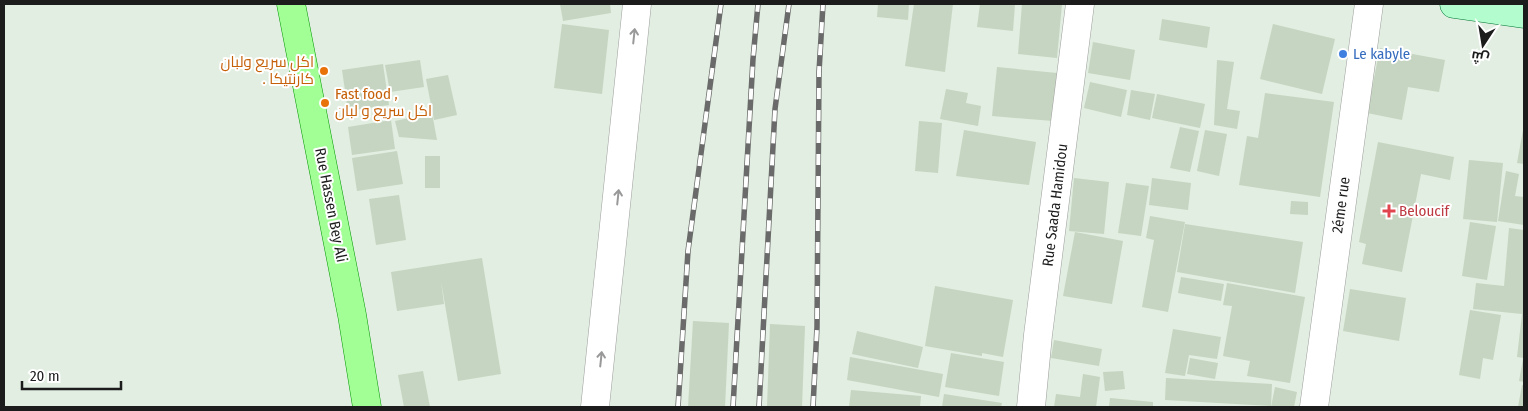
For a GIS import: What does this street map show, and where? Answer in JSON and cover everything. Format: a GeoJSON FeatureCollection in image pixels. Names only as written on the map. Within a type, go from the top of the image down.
{"type":"FeatureCollection","features":[{"type":"Feature","properties":{"kind":"main road","name":"Rue Hassen Bey Ali"},"geometry":{"type":"LineString","coordinates":[[292,4],[352,315],[367,407]]}},
{"type":"Feature","properties":{"kind":"street"},"geometry":{"type":"LineString","coordinates":[[595,407],[637,4]]}},
{"type":"Feature","properties":{"kind":"street","name":"Rue Saada Hamidou"},"geometry":{"type":"LineString","coordinates":[[1031,407],[1038,335],[1080,4]]}},
{"type":"Feature","properties":{"kind":"street","name":"2éme rue"},"geometry":{"type":"LineString","coordinates":[[1314,407],[1369,4]]}},
{"type":"Feature","properties":{"kind":"street"},"geometry":{"type":"LineString","coordinates":[[1454,4],[1524,14]]}},
{"type":"Feature","properties":{"kind":"building"},"geometry":{"type":"Polygon","coordinates":[[[560,4],[610,4],[611,13],[563,21],[560,4]]]}},
{"type":"Feature","properties":{"kind":"building"},"geometry":{"type":"Polygon","coordinates":[[[878,4],[909,4],[908,20],[877,17],[878,4]]]}},
{"type":"Feature","properties":{"kind":"building"},"geometry":{"type":"Polygon","coordinates":[[[914,4],[953,4],[945,72],[905,66],[914,4]]]}},
{"type":"Feature","properties":{"kind":"building"},"geometry":{"type":"Polygon","coordinates":[[[980,4],[1015,4],[1013,31],[977,27],[980,4]]]}},
{"type":"Feature","properties":{"kind":"building"},"geometry":{"type":"Polygon","coordinates":[[[1022,4],[1062,4],[1057,58],[1018,54],[1022,4]]]}},
{"type":"Feature","properties":{"kind":"building"},"geometry":{"type":"Polygon","coordinates":[[[1162,19],[1210,27],[1207,48],[1159,40],[1162,19]]]}},
{"type":"Feature","properties":{"kind":"building"},"geometry":{"type":"Polygon","coordinates":[[[562,24],[609,30],[602,94],[554,88],[562,24]]]}},
{"type":"Feature","properties":{"kind":"building"},"geometry":{"type":"Polygon","coordinates":[[[1273,24],[1335,39],[1322,94],[1260,79],[1273,24]]]}},
{"type":"Feature","properties":{"kind":"building"},"geometry":{"type":"Polygon","coordinates":[[[1093,42],[1135,50],[1130,80],[1088,73],[1093,42]]]}},
{"type":"Feature","properties":{"kind":"building"},"geometry":{"type":"Polygon","coordinates":[[[1380,48],[1445,60],[1439,92],[1408,87],[1402,120],[1367,113],[1380,48]]]}},
{"type":"Feature","properties":{"kind":"building"},"geometry":{"type":"Polygon","coordinates":[[[420,60],[424,87],[390,92],[385,65],[420,60]]]}},
{"type":"Feature","properties":{"kind":"building"},"geometry":{"type":"Polygon","coordinates":[[[1217,60],[1234,62],[1227,109],[1240,111],[1237,129],[1214,125],[1217,60]]]}},
{"type":"Feature","properties":{"kind":"building"},"geometry":{"type":"Polygon","coordinates":[[[383,64],[389,105],[348,111],[342,70],[383,64]]]}},
{"type":"Feature","properties":{"kind":"building"},"geometry":{"type":"Polygon","coordinates":[[[997,67],[1057,73],[1053,121],[992,116],[997,67]]]}},
{"type":"Feature","properties":{"kind":"building"},"geometry":{"type":"Polygon","coordinates":[[[448,75],[457,115],[434,120],[426,79],[448,75]]]}},
{"type":"Feature","properties":{"kind":"building"},"geometry":{"type":"Polygon","coordinates":[[[1090,82],[1127,90],[1121,117],[1084,108],[1090,82]]]}},
{"type":"Feature","properties":{"kind":"building"},"geometry":{"type":"Polygon","coordinates":[[[946,89],[968,93],[966,103],[981,106],[978,126],[940,119],[946,89]]]}},
{"type":"Feature","properties":{"kind":"building"},"geometry":{"type":"Polygon","coordinates":[[[1131,90],[1155,94],[1150,120],[1127,115],[1131,90]]]}},
{"type":"Feature","properties":{"kind":"building"},"geometry":{"type":"Polygon","coordinates":[[[1265,93],[1334,102],[1320,197],[1239,185],[1247,136],[1258,138],[1265,93]]]}},
{"type":"Feature","properties":{"kind":"building"},"geometry":{"type":"Polygon","coordinates":[[[1157,94],[1205,104],[1200,128],[1152,118],[1157,94]]]}},
{"type":"Feature","properties":{"kind":"building"},"geometry":{"type":"Polygon","coordinates":[[[432,113],[437,140],[399,137],[395,121],[432,113]]]}},
{"type":"Feature","properties":{"kind":"building"},"geometry":{"type":"Polygon","coordinates":[[[391,120],[395,149],[352,155],[348,127],[391,120]]]}},
{"type":"Feature","properties":{"kind":"building"},"geometry":{"type":"Polygon","coordinates":[[[919,121],[942,123],[938,173],[915,171],[919,121]]]}},
{"type":"Feature","properties":{"kind":"building"},"geometry":{"type":"Polygon","coordinates":[[[1180,127],[1199,131],[1190,172],[1170,168],[1180,127]]]}},
{"type":"Feature","properties":{"kind":"building"},"geometry":{"type":"Polygon","coordinates":[[[964,130],[1036,142],[1029,185],[956,176],[964,130]]]}},
{"type":"Feature","properties":{"kind":"building"},"geometry":{"type":"Polygon","coordinates":[[[1205,130],[1227,134],[1219,176],[1197,171],[1205,130]]]}},
{"type":"Feature","properties":{"kind":"building"},"geometry":{"type":"Polygon","coordinates":[[[1524,130],[1524,164],[1517,163],[1524,130]]]}},
{"type":"Feature","properties":{"kind":"building","name":"Beloucif"},"geometry":{"type":"Polygon","coordinates":[[[1378,142],[1454,157],[1450,180],[1421,174],[1402,272],[1362,264],[1366,244],[1359,242],[1378,142]]]}},
{"type":"Feature","properties":{"kind":"building"},"geometry":{"type":"Polygon","coordinates":[[[397,151],[403,184],[357,191],[352,158],[397,151]]]}},
{"type":"Feature","properties":{"kind":"building"},"geometry":{"type":"Polygon","coordinates":[[[425,156],[440,156],[440,188],[425,188],[425,156]]]}},
{"type":"Feature","properties":{"kind":"building"},"geometry":{"type":"Polygon","coordinates":[[[1469,160],[1503,163],[1497,222],[1463,219],[1469,160]]]}},
{"type":"Feature","properties":{"kind":"building"},"geometry":{"type":"Polygon","coordinates":[[[1506,171],[1519,174],[1515,196],[1524,197],[1524,225],[1498,221],[1506,171]]]}},
{"type":"Feature","properties":{"kind":"building"},"geometry":{"type":"Polygon","coordinates":[[[1074,178],[1109,182],[1104,234],[1069,231],[1074,178]]]}},
{"type":"Feature","properties":{"kind":"building"},"geometry":{"type":"Polygon","coordinates":[[[1152,178],[1191,183],[1188,210],[1149,205],[1152,178]]]}},
{"type":"Feature","properties":{"kind":"building"},"geometry":{"type":"Polygon","coordinates":[[[1126,183],[1149,186],[1141,236],[1118,233],[1126,183]]]}},
{"type":"Feature","properties":{"kind":"building"},"geometry":{"type":"Polygon","coordinates":[[[399,195],[406,240],[376,245],[369,199],[399,195]]]}},
{"type":"Feature","properties":{"kind":"building"},"geometry":{"type":"Polygon","coordinates":[[[1291,201],[1308,202],[1308,215],[1290,214],[1291,201]]]}},
{"type":"Feature","properties":{"kind":"building"},"geometry":{"type":"Polygon","coordinates":[[[1150,216],[1185,222],[1168,312],[1142,307],[1154,240],[1146,238],[1150,216]]]}},
{"type":"Feature","properties":{"kind":"building"},"geometry":{"type":"Polygon","coordinates":[[[1470,222],[1496,226],[1487,280],[1462,276],[1470,222]]]}},
{"type":"Feature","properties":{"kind":"building"},"geometry":{"type":"Polygon","coordinates":[[[1185,224],[1303,242],[1295,293],[1177,272],[1185,224]]]}},
{"type":"Feature","properties":{"kind":"building"},"geometry":{"type":"Polygon","coordinates":[[[1509,228],[1524,230],[1524,358],[1517,357],[1522,314],[1473,309],[1476,283],[1504,286],[1509,228]]]}},
{"type":"Feature","properties":{"kind":"building"},"geometry":{"type":"Polygon","coordinates":[[[1075,232],[1123,241],[1112,304],[1063,296],[1075,232]]]}},
{"type":"Feature","properties":{"kind":"building"},"geometry":{"type":"Polygon","coordinates":[[[482,258],[501,374],[458,381],[441,281],[444,304],[397,311],[391,272],[482,258]]]}},
{"type":"Feature","properties":{"kind":"building"},"geometry":{"type":"Polygon","coordinates":[[[1181,277],[1224,284],[1221,301],[1178,293],[1181,277]]]}},
{"type":"Feature","properties":{"kind":"building"},"geometry":{"type":"Polygon","coordinates":[[[1227,283],[1305,297],[1290,383],[1247,376],[1250,361],[1223,356],[1232,306],[1223,305],[1227,283]]]}},
{"type":"Feature","properties":{"kind":"building"},"geometry":{"type":"Polygon","coordinates":[[[935,286],[1013,300],[1003,357],[982,353],[982,356],[925,346],[935,286]]]}},
{"type":"Feature","properties":{"kind":"building"},"geometry":{"type":"Polygon","coordinates":[[[1350,289],[1406,298],[1399,341],[1343,331],[1350,289]]]}},
{"type":"Feature","properties":{"kind":"building"},"geometry":{"type":"Polygon","coordinates":[[[1470,310],[1501,315],[1493,360],[1483,358],[1480,379],[1459,375],[1470,310]]]}},
{"type":"Feature","properties":{"kind":"building"},"geometry":{"type":"Polygon","coordinates":[[[693,321],[729,323],[725,407],[688,407],[693,321]]]}},
{"type":"Feature","properties":{"kind":"building"},"geometry":{"type":"Polygon","coordinates":[[[770,324],[805,326],[802,407],[767,407],[770,324]]]}},
{"type":"Feature","properties":{"kind":"building"},"geometry":{"type":"Polygon","coordinates":[[[1173,329],[1221,337],[1217,359],[1189,355],[1185,376],[1165,373],[1173,329]]]}},
{"type":"Feature","properties":{"kind":"building"},"geometry":{"type":"Polygon","coordinates":[[[857,331],[923,347],[918,368],[852,354],[857,331]]]}},
{"type":"Feature","properties":{"kind":"building"},"geometry":{"type":"Polygon","coordinates":[[[1054,340],[1102,349],[1099,366],[1051,358],[1054,340]]]}},
{"type":"Feature","properties":{"kind":"building"},"geometry":{"type":"Polygon","coordinates":[[[951,353],[1004,362],[999,396],[945,387],[951,353]]]}},
{"type":"Feature","properties":{"kind":"building"},"geometry":{"type":"Polygon","coordinates":[[[850,357],[943,374],[939,397],[847,380],[850,357]]]}},
{"type":"Feature","properties":{"kind":"building"},"geometry":{"type":"Polygon","coordinates":[[[1190,358],[1218,363],[1215,379],[1187,374],[1190,358]]]}},
{"type":"Feature","properties":{"kind":"building"},"geometry":{"type":"Polygon","coordinates":[[[1524,359],[1524,382],[1519,381],[1524,359]]]}},
{"type":"Feature","properties":{"kind":"building"},"geometry":{"type":"Polygon","coordinates":[[[423,371],[430,407],[404,407],[398,375],[423,371]]]}},
{"type":"Feature","properties":{"kind":"building"},"geometry":{"type":"Polygon","coordinates":[[[1123,371],[1125,389],[1105,391],[1103,372],[1123,371]]]}},
{"type":"Feature","properties":{"kind":"building"},"geometry":{"type":"Polygon","coordinates":[[[1083,374],[1100,377],[1096,407],[1054,407],[1056,394],[1080,397],[1083,374]]]}},
{"type":"Feature","properties":{"kind":"building"},"geometry":{"type":"Polygon","coordinates":[[[1166,378],[1272,384],[1271,406],[1165,400],[1166,378]]]}},
{"type":"Feature","properties":{"kind":"building"},"geometry":{"type":"Polygon","coordinates":[[[1522,385],[1524,385],[1524,407],[1518,407],[1522,385]]]}},
{"type":"Feature","properties":{"kind":"building"},"geometry":{"type":"Polygon","coordinates":[[[1275,387],[1297,392],[1294,407],[1271,407],[1275,387]]]}},
{"type":"Feature","properties":{"kind":"building"},"geometry":{"type":"Polygon","coordinates":[[[851,390],[921,396],[920,407],[849,407],[851,390]]]}},
{"type":"Feature","properties":{"kind":"building"},"geometry":{"type":"Polygon","coordinates":[[[944,394],[1002,403],[1001,407],[942,407],[944,394]]]}},
{"type":"Feature","properties":{"kind":"building"},"geometry":{"type":"Polygon","coordinates":[[[1110,398],[1153,402],[1153,407],[1109,407],[1110,398]]]}},
{"type":"Feature","properties":{"kind":"railway"},"geometry":{"type":"LineString","coordinates":[[678,407],[688,251],[721,4]]}},
{"type":"Feature","properties":{"kind":"railway"},"geometry":{"type":"LineString","coordinates":[[733,407],[753,59],[758,4]]}},
{"type":"Feature","properties":{"kind":"railway"},"geometry":{"type":"LineString","coordinates":[[759,407],[775,109],[789,4]]}},
{"type":"Feature","properties":{"kind":"railway"},"geometry":{"type":"LineString","coordinates":[[813,407],[817,327],[819,72],[823,4]]}},
{"type":"Feature","properties":{"kind":"place","name":"Le kabyle"},"geometry":{"type":"Point","coordinates":[1343,54]}},
{"type":"Feature","properties":{"kind":"place","name":"اكل سريع ولبان . كارنتيكا"},"geometry":{"type":"Point","coordinates":[324,71]}},
{"type":"Feature","properties":{"kind":"place","name":"Fast food , اكل سريع و لبان"},"geometry":{"type":"Point","coordinates":[325,103]}},
{"type":"Feature","properties":{"kind":"place","name":"Beloucif"},"geometry":{"type":"Point","coordinates":[1389,211]}}]}
